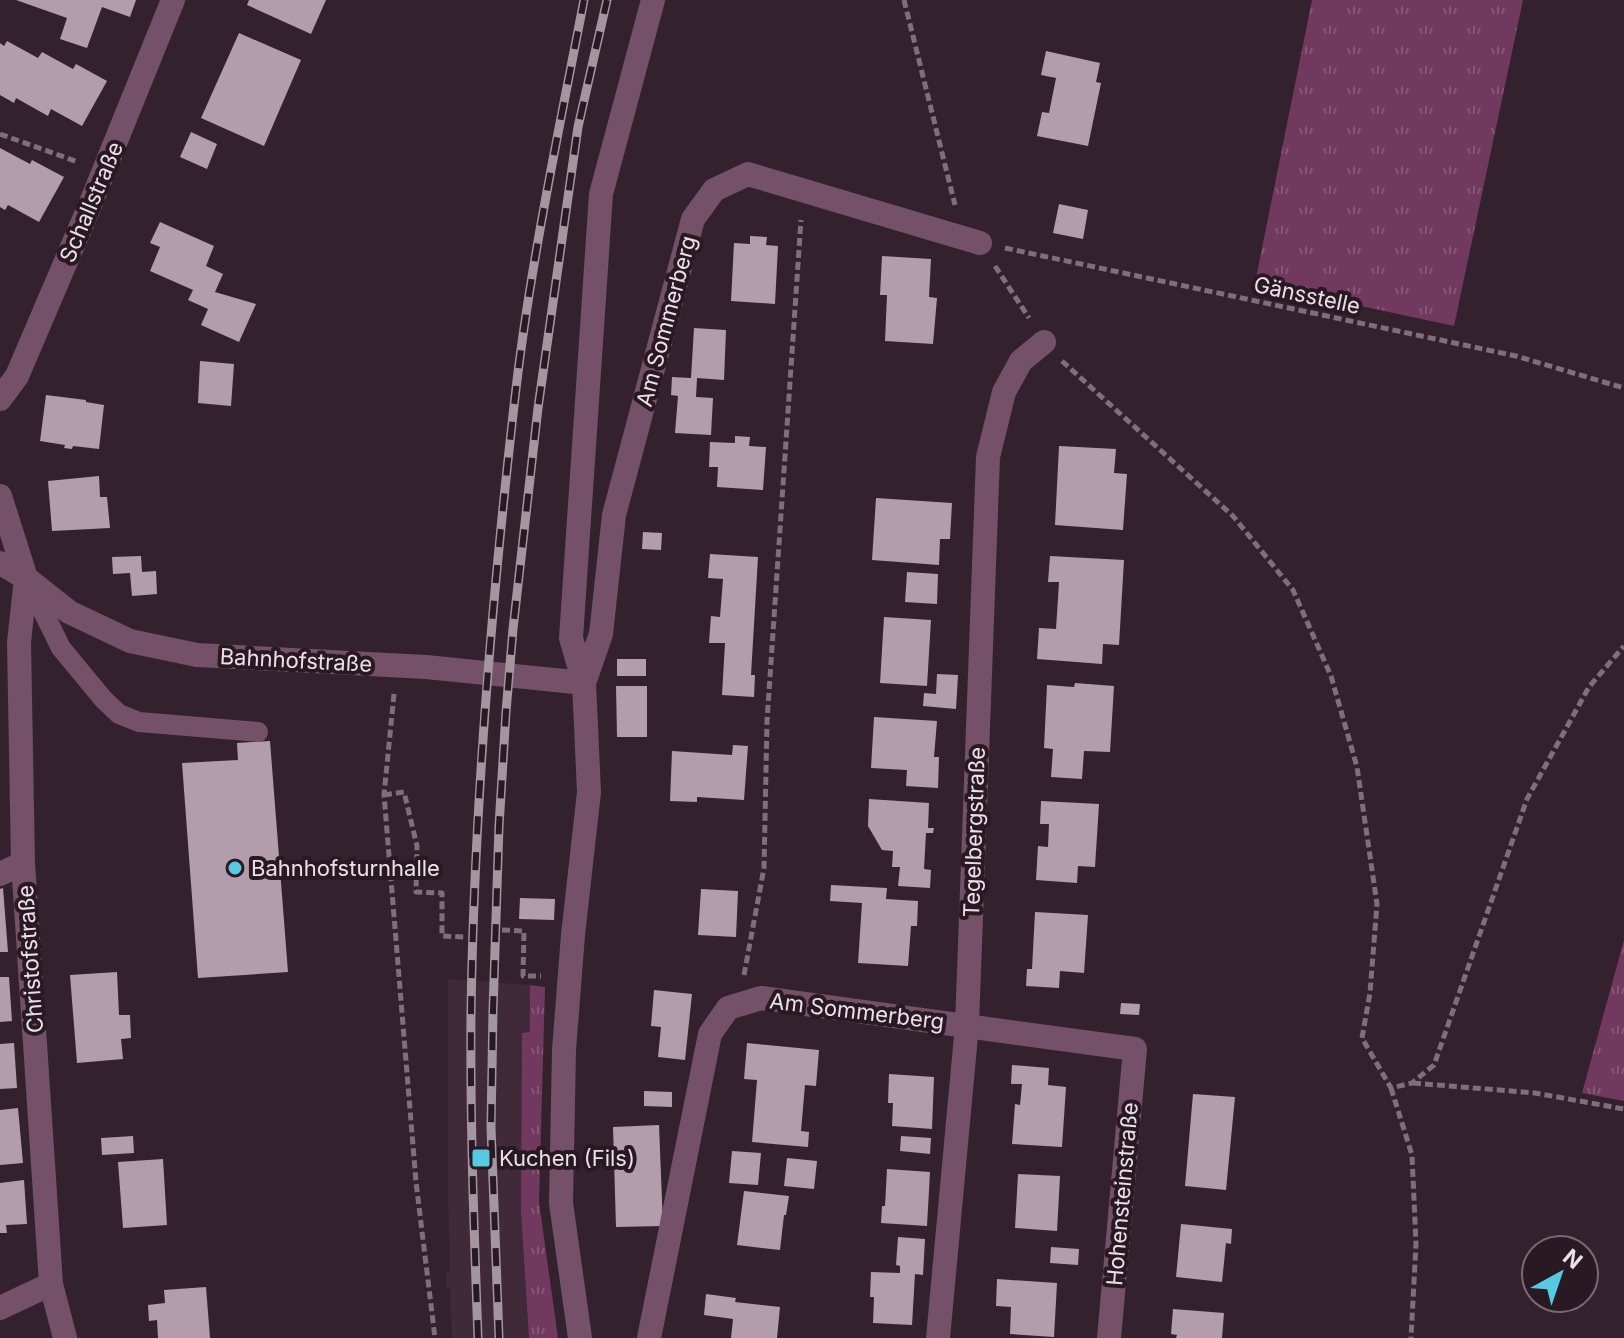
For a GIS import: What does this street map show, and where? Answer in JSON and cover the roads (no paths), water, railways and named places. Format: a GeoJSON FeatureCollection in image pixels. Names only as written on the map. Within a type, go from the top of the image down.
{"type":"FeatureCollection","features":[{"type":"Feature","properties":{"kind":"street","name":"Schallstraße"},"geometry":{"type":"LineString","coordinates":[[0,399],[17,376],[173,0]]}},
{"type":"Feature","properties":{"kind":"street","name":"Am Sommerberg"},"geometry":{"type":"LineString","coordinates":[[580,1338],[561,1203],[564,1050],[589,792],[584,683],[571,638],[601,194],[653,0]]}},
{"type":"Feature","properties":{"kind":"street","name":"Am Sommerberg"},"geometry":{"type":"LineString","coordinates":[[584,683],[601,634],[614,515],[693,219],[714,190],[748,174],[980,243]]}},
{"type":"Feature","properties":{"kind":"street","name":"Tegelbergstraße"},"geometry":{"type":"LineString","coordinates":[[938,1338],[967,1025],[988,457],[1004,392],[1021,361],[1044,342]]}},
{"type":"Feature","properties":{"kind":"street"},"geometry":{"type":"LineString","coordinates":[[0,496],[26,578]]}},
{"type":"Feature","properties":{"kind":"street","name":"Bahnhofstraße"},"geometry":{"type":"LineString","coordinates":[[0,563],[26,578],[69,612],[130,641],[197,655],[396,665],[584,683]]}},
{"type":"Feature","properties":{"kind":"street","name":"Christofstraße"},"geometry":{"type":"LineString","coordinates":[[26,578],[19,642],[23,863],[51,1284],[65,1338]]}},
{"type":"Feature","properties":{"kind":"street"},"geometry":{"type":"LineString","coordinates":[[0,874],[23,863]]}},
{"type":"Feature","properties":{"kind":"street","name":"Am Sommerberg"},"geometry":{"type":"LineString","coordinates":[[649,1338],[710,1034],[728,1008],[761,998],[1135,1049]]}},
{"type":"Feature","properties":{"kind":"street","name":"Hohensteinstraße"},"geometry":{"type":"LineString","coordinates":[[1109,1338],[1135,1049]]}},
{"type":"Feature","properties":{"kind":"street"},"geometry":{"type":"LineString","coordinates":[[0,1308],[51,1284]]}},
{"type":"Feature","properties":{"kind":"lane"},"geometry":{"type":"LineString","coordinates":[[26,578],[61,648],[119,714],[139,722],[258,732]]}},
{"type":"Feature","properties":{"kind":"railway"},"geometry":{"type":"LineString","coordinates":[[478,1338],[471,1013],[485,710],[520,355],[584,0]]}},
{"type":"Feature","properties":{"kind":"railway"},"geometry":{"type":"LineString","coordinates":[[499,1338],[491,1127],[499,826],[506,712],[538,408],[578,127],[607,0]]}},
{"type":"Feature","properties":{"kind":"place","name":"Bahnhofsturnhalle"},"geometry":{"type":"Point","coordinates":[235,868]}},
{"type":"Feature","properties":{"kind":"place","name":"Kuchen (Fils)"},"geometry":{"type":"Point","coordinates":[481,1158]}}]}
